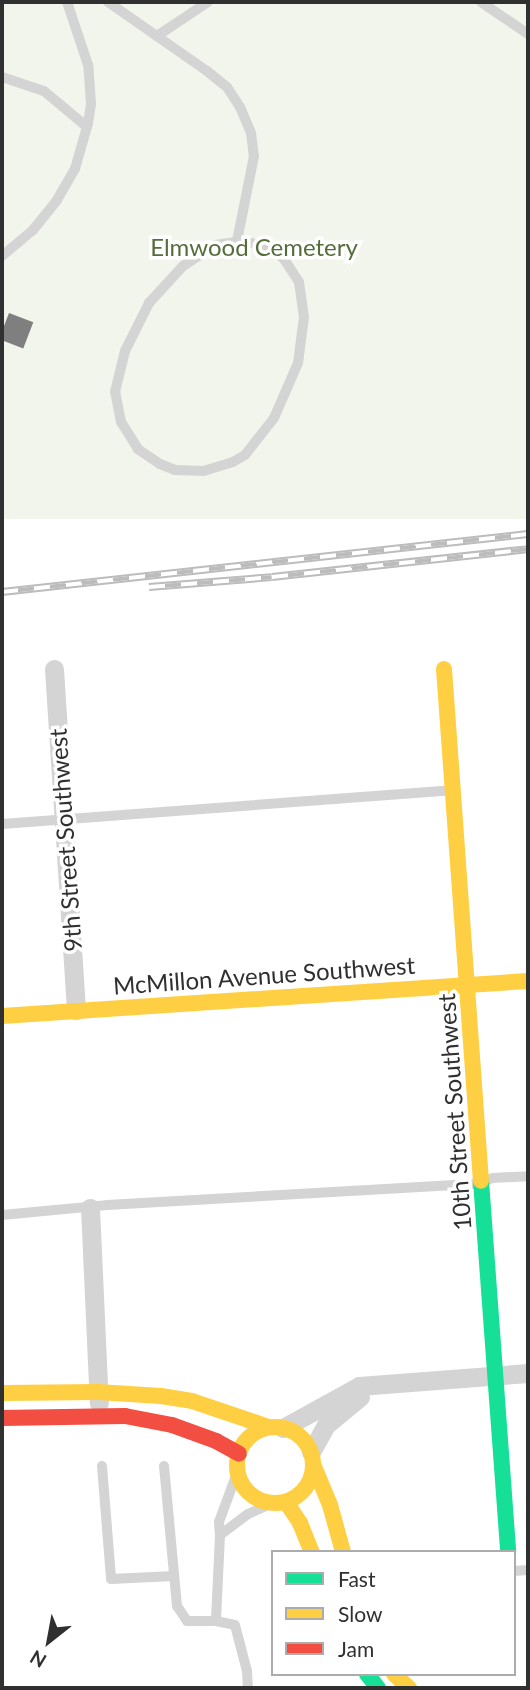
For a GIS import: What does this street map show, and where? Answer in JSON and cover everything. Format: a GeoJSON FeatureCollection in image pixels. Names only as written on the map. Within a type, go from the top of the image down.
{"type":"FeatureCollection","features":[{"type":"Feature","properties":{"kind":"street","name":"9th Street Southwest"},"geometry":{"type":"LineString","coordinates":[[54,669],[76,1010]]}},
{"type":"Feature","properties":{"kind":"street","name":"10th Street Southwest"},"geometry":{"type":"LineString","coordinates":[[444,669],[509,1550]]}},
{"type":"Feature","properties":{"kind":"street","name":"McMillon Avenue Southwest"},"geometry":{"type":"LineString","coordinates":[[2,1016],[528,981]]}},
{"type":"Feature","properties":{"kind":"street"},"geometry":{"type":"LineString","coordinates":[[90,1208],[99,1415]]}},
{"type":"Feature","properties":{"kind":"street"},"geometry":{"type":"LineString","coordinates":[[311,1550],[300,1523],[279,1503],[250,1494],[237,1473],[239,1454],[248,1438],[359,1386],[528,1373]]}},
{"type":"Feature","properties":{"kind":"street"},"geometry":{"type":"LineString","coordinates":[[279,1503],[306,1488],[312,1458],[333,1417],[370,1387]]}},
{"type":"Feature","properties":{"kind":"street"},"geometry":{"type":"LineString","coordinates":[[2,1393],[98,1392],[161,1396],[192,1401],[295,1432],[312,1458],[330,1505],[342,1550]]}},
{"type":"Feature","properties":{"kind":"street"},"geometry":{"type":"LineString","coordinates":[[2,1418],[99,1415],[172,1425],[216,1441],[239,1454]]}},
{"type":"Feature","properties":{"kind":"street"},"geometry":{"type":"LineString","coordinates":[[396,1676],[409,1688]]}},
{"type":"Feature","properties":{"kind":"lane"},"geometry":{"type":"LineString","coordinates":[[2,256],[33,230],[57,200],[75,169],[87,127],[91,104],[88,65],[67,2]]}},
{"type":"Feature","properties":{"kind":"lane"},"geometry":{"type":"LineString","coordinates":[[108,2],[227,87],[240,107],[251,134],[254,156],[237,241]]}},
{"type":"Feature","properties":{"kind":"lane"},"geometry":{"type":"LineString","coordinates":[[158,36],[208,2]]}},
{"type":"Feature","properties":{"kind":"lane"},"geometry":{"type":"LineString","coordinates":[[481,2],[528,34]]}},
{"type":"Feature","properties":{"kind":"lane"},"geometry":{"type":"LineString","coordinates":[[493,2],[500,14]]}},
{"type":"Feature","properties":{"kind":"lane"},"geometry":{"type":"LineString","coordinates":[[2,77],[44,90],[87,127]]}},
{"type":"Feature","properties":{"kind":"lane"},"geometry":{"type":"LineString","coordinates":[[237,241],[261,244],[273,250],[284,259],[299,282],[304,317],[298,363],[274,418],[244,455],[233,463],[204,471],[175,470],[147,456],[128,435],[117,408],[117,375],[136,324],[166,282],[203,251],[215,245],[237,241]]}},
{"type":"Feature","properties":{"kind":"lane"},"geometry":{"type":"LineString","coordinates":[[2,824],[452,790]]}},
{"type":"Feature","properties":{"kind":"lane"},"geometry":{"type":"LineString","coordinates":[[2,1215],[528,1176]]}},
{"type":"Feature","properties":{"kind":"lane"},"geometry":{"type":"LineString","coordinates":[[102,1466],[111,1579],[174,1577]]}},
{"type":"Feature","properties":{"kind":"lane"},"geometry":{"type":"LineString","coordinates":[[164,1466],[177,1606],[187,1621],[216,1621],[235,1625],[247,1671],[248,1688]]}},
{"type":"Feature","properties":{"kind":"lane"},"geometry":{"type":"LineString","coordinates":[[216,1621],[219,1522],[237,1473]]}},
{"type":"Feature","properties":{"kind":"lane"},"geometry":{"type":"LineString","coordinates":[[220,1535],[248,1514],[279,1503]]}},
{"type":"Feature","properties":{"kind":"green space","name":"Elmwood Cemetery"},"geometry":{"type":"Polygon","coordinates":[[[2,2],[528,2],[528,519],[2,519],[2,2]]]}},
{"type":"Feature","properties":{"kind":"building"},"geometry":{"type":"Polygon","coordinates":[[[9,313],[33,322],[23,348],[2,340],[2,331],[9,313]]]}},
{"type":"Feature","properties":{"kind":"railway"},"geometry":{"type":"LineString","coordinates":[[2,592],[528,534]]}},
{"type":"Feature","properties":{"kind":"railway"},"geometry":{"type":"LineString","coordinates":[[149,587],[272,577],[528,549]]}},
{"type":"Feature","properties":{"kind":"traffic: fast"},"geometry":{"type":"LineString","coordinates":[[481,1181],[508,1550]]}},
{"type":"Feature","properties":{"kind":"traffic: fast"},"geometry":{"type":"LineString","coordinates":[[369,1676],[378,1688]]}},
{"type":"Feature","properties":{"kind":"traffic: slow"},"geometry":{"type":"LineString","coordinates":[[444,669],[481,1181]]}},
{"type":"Feature","properties":{"kind":"traffic: slow"},"geometry":{"type":"LineString","coordinates":[[2,1016],[528,981]]}},
{"type":"Feature","properties":{"kind":"traffic: slow"},"geometry":{"type":"LineString","coordinates":[[2,1393],[98,1392],[161,1396],[192,1401],[269,1427]]}},
{"type":"Feature","properties":{"kind":"traffic: slow"},"geometry":{"type":"LineString","coordinates":[[275,1427],[290,1430],[302,1438],[310,1450],[313,1465],[310,1480],[302,1492],[290,1500],[275,1503],[260,1500],[248,1492],[240,1480],[237,1465],[240,1450],[248,1438],[260,1430],[275,1427]]}},
{"type":"Feature","properties":{"kind":"traffic: slow"},"geometry":{"type":"LineString","coordinates":[[313,1464],[330,1505],[342,1550]]}},
{"type":"Feature","properties":{"kind":"traffic: slow"},"geometry":{"type":"LineString","coordinates":[[286,1502],[300,1523],[311,1550]]}},
{"type":"Feature","properties":{"kind":"traffic: slow"},"geometry":{"type":"LineString","coordinates":[[396,1676],[409,1688]]}},
{"type":"Feature","properties":{"kind":"traffic: jam"},"geometry":{"type":"LineString","coordinates":[[2,1418],[125,1416],[172,1425],[216,1441],[239,1454]]}}]}
